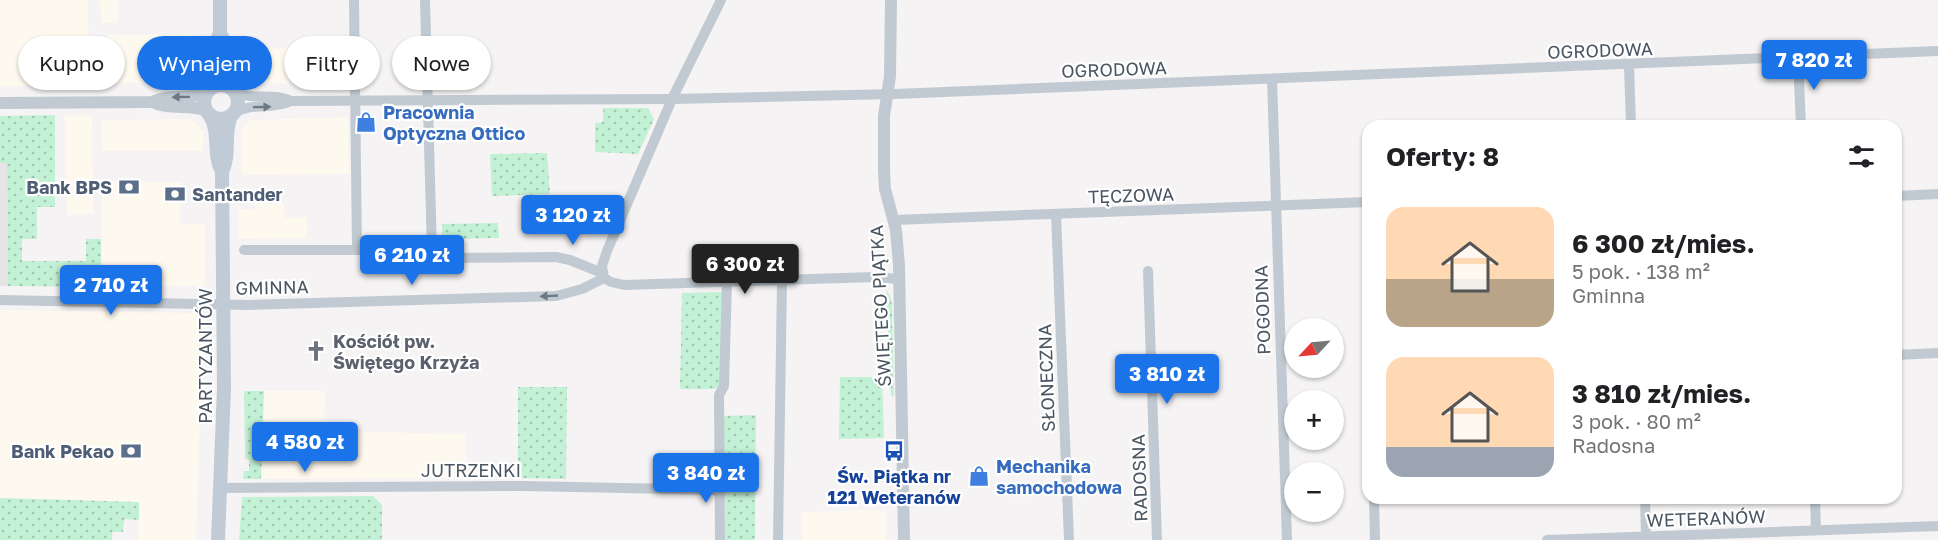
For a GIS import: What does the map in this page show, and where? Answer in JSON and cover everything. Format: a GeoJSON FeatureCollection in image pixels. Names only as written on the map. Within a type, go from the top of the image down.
{"type":"FeatureCollection","features":[{"type":"Feature","properties":{"kind":"main road"},"geometry":{"type":"LineString","coordinates":[[218,36],[220,0]]}},
{"type":"Feature","properties":{"kind":"main road"},"geometry":{"type":"LineString","coordinates":[[210,90],[204,102],[208,113],[218,119],[233,115],[239,103],[227,77],[226,46],[220,32]]}},
{"type":"Feature","properties":{"kind":"main road","name":"PARTYZANTÓW"},"geometry":{"type":"LineString","coordinates":[[208,113],[216,127],[217,157],[222,172],[224,388],[218,540]]}},
{"type":"Feature","properties":{"kind":"main road","name":"PARTYZANTÓW"},"geometry":{"type":"LineString","coordinates":[[222,172],[226,161],[228,126],[233,115]]}},
{"type":"Feature","properties":{"kind":"street"},"geometry":{"type":"LineString","coordinates":[[354,0],[357,250]]}},
{"type":"Feature","properties":{"kind":"street"},"geometry":{"type":"LineString","coordinates":[[425,0],[432,252]]}},
{"type":"Feature","properties":{"kind":"street"},"geometry":{"type":"LineString","coordinates":[[603,275],[602,266],[607,251],[672,99],[721,0]]}},
{"type":"Feature","properties":{"kind":"street","name":"ŚWIĘTEGO PIĄTKA"},"geometry":{"type":"LineString","coordinates":[[891,0],[890,76],[884,116],[884,179],[894,220],[899,279],[904,540]]}},
{"type":"Feature","properties":{"kind":"street","name":"OGRODOWA"},"geometry":{"type":"LineString","coordinates":[[233,115],[246,107],[276,106],[291,101],[672,99],[888,94],[1938,51]]}},
{"type":"Feature","properties":{"kind":"street"},"geometry":{"type":"LineString","coordinates":[[1798,58],[1801,120]]}},
{"type":"Feature","properties":{"kind":"street"},"geometry":{"type":"LineString","coordinates":[[1629,65],[1631,120]]}},
{"type":"Feature","properties":{"kind":"street","name":"POGODNA"},"geometry":{"type":"LineString","coordinates":[[1272,79],[1287,540]]}},
{"type":"Feature","properties":{"kind":"street"},"geometry":{"type":"LineString","coordinates":[[0,103],[152,102],[167,97],[197,96],[208,90]]}},
{"type":"Feature","properties":{"kind":"street","name":"OGRODOWA"},"geometry":{"type":"LineString","coordinates":[[234,91],[245,95],[280,97],[291,101]]}},
{"type":"Feature","properties":{"kind":"street"},"geometry":{"type":"LineString","coordinates":[[152,102],[162,106],[198,108],[208,113]]}},
{"type":"Feature","properties":{"kind":"street"},"geometry":{"type":"LineString","coordinates":[[1902,196],[1938,194]]}},
{"type":"Feature","properties":{"kind":"street","name":"TĘCZOWA"},"geometry":{"type":"LineString","coordinates":[[894,220],[1362,202]]}},
{"type":"Feature","properties":{"kind":"street","name":"SŁONECZNA"},"geometry":{"type":"LineString","coordinates":[[1056,214],[1069,540]]}},
{"type":"Feature","properties":{"kind":"street"},"geometry":{"type":"LineString","coordinates":[[244,250],[422,250],[450,258],[567,259],[603,275],[611,282],[624,285],[875,277],[899,279]]}},
{"type":"Feature","properties":{"kind":"street","name":"RADOSNA"},"geometry":{"type":"LineString","coordinates":[[1148,271],[1157,540]]}},
{"type":"Feature","properties":{"kind":"street","name":"GMINNA"},"geometry":{"type":"LineString","coordinates":[[0,300],[224,304],[556,296],[582,289],[603,275]]}},
{"type":"Feature","properties":{"kind":"street"},"geometry":{"type":"LineString","coordinates":[[778,540],[782,280]]}},
{"type":"Feature","properties":{"kind":"street"},"geometry":{"type":"LineString","coordinates":[[720,540],[719,395],[724,386],[727,282]]}},
{"type":"Feature","properties":{"kind":"street"},"geometry":{"type":"LineString","coordinates":[[1902,355],[1938,353]]}},
{"type":"Feature","properties":{"kind":"street","name":"JUTRZENKI"},"geometry":{"type":"LineString","coordinates":[[220,488],[524,486],[721,490]]}},
{"type":"Feature","properties":{"kind":"street"},"geometry":{"type":"LineString","coordinates":[[1374,504],[1375,540]]}},
{"type":"Feature","properties":{"kind":"street"},"geometry":{"type":"LineString","coordinates":[[1645,504],[1646,536]]}},
{"type":"Feature","properties":{"kind":"street"},"geometry":{"type":"LineString","coordinates":[[1815,504],[1816,530]]}},
{"type":"Feature","properties":{"kind":"street","name":"WETERANÓW"},"geometry":{"type":"LineString","coordinates":[[1547,540],[1938,526]]}},
{"type":"Feature","properties":{"kind":"shaded area"},"geometry":{"type":"Polygon","coordinates":[[[0,0],[88,0],[88,36],[18,36],[18,86],[0,86],[0,0]]]}},
{"type":"Feature","properties":{"kind":"shaded area"},"geometry":{"type":"Polygon","coordinates":[[[100,0],[118,0],[118,23],[101,23],[100,0]]]}},
{"type":"Feature","properties":{"kind":"shaded area"},"geometry":{"type":"Polygon","coordinates":[[[195,34],[195,36],[137,36],[137,83],[125,83],[125,36],[107,35],[195,34]]]}},
{"type":"Feature","properties":{"kind":"shaded area"},"geometry":{"type":"Polygon","coordinates":[[[284,48],[284,83],[272,84],[272,49],[284,48]]]}},
{"type":"Feature","properties":{"kind":"shaded area"},"geometry":{"type":"Polygon","coordinates":[[[92,115],[93,214],[67,215],[65,116],[92,115]]]}},
{"type":"Feature","properties":{"kind":"shaded area"},"geometry":{"type":"Polygon","coordinates":[[[348,117],[349,174],[242,175],[241,132],[246,123],[251,120],[348,117]]]}},
{"type":"Feature","properties":{"kind":"shaded area"},"geometry":{"type":"Polygon","coordinates":[[[191,119],[203,130],[203,151],[102,151],[101,120],[191,119]]]}},
{"type":"Feature","properties":{"kind":"shaded area"},"geometry":{"type":"Polygon","coordinates":[[[0,163],[7,163],[8,286],[0,286],[0,163]]]}},
{"type":"Feature","properties":{"kind":"shaded area"},"geometry":{"type":"Polygon","coordinates":[[[102,181],[181,182],[180,224],[205,224],[205,286],[101,285],[102,181]]]}},
{"type":"Feature","properties":{"kind":"shaded area"},"geometry":{"type":"Polygon","coordinates":[[[255,204],[284,204],[285,218],[307,217],[307,238],[239,239],[239,209],[255,209],[255,204]]]}},
{"type":"Feature","properties":{"kind":"shaded area"},"geometry":{"type":"Polygon","coordinates":[[[0,310],[194,313],[205,320],[207,324],[206,358],[202,359],[196,540],[138,540],[139,502],[0,498],[0,310]]]}},
{"type":"Feature","properties":{"kind":"shaded area"},"geometry":{"type":"Polygon","coordinates":[[[264,391],[325,391],[324,431],[466,434],[466,478],[261,479],[264,391]]]}},
{"type":"Feature","properties":{"kind":"shaded area"},"geometry":{"type":"Polygon","coordinates":[[[886,510],[886,540],[802,540],[802,512],[886,510]]]}},
{"type":"Feature","properties":{"kind":"green space"},"geometry":{"type":"Polygon","coordinates":[[[603,108],[648,108],[654,119],[638,154],[595,152],[595,123],[603,122],[603,108]]]}},
{"type":"Feature","properties":{"kind":"green space"},"geometry":{"type":"Polygon","coordinates":[[[55,115],[55,207],[37,207],[37,239],[22,239],[22,261],[86,261],[86,239],[101,239],[101,287],[8,286],[7,163],[0,163],[0,116],[55,115]]]}},
{"type":"Feature","properties":{"kind":"green space"},"geometry":{"type":"Polygon","coordinates":[[[547,153],[550,194],[492,196],[490,154],[547,153]]]}},
{"type":"Feature","properties":{"kind":"green space"},"geometry":{"type":"Polygon","coordinates":[[[498,223],[499,238],[445,239],[445,236],[442,236],[442,224],[498,223]]]}},
{"type":"Feature","properties":{"kind":"green space"},"geometry":{"type":"Polygon","coordinates":[[[886,290],[892,304],[894,397],[891,396],[886,290]]]}},
{"type":"Feature","properties":{"kind":"green space"},"geometry":{"type":"Polygon","coordinates":[[[722,292],[720,386],[714,389],[680,389],[682,293],[722,292]]]}},
{"type":"Feature","properties":{"kind":"green space"},"geometry":{"type":"Polygon","coordinates":[[[840,377],[882,377],[884,438],[839,439],[840,377]]]}},
{"type":"Feature","properties":{"kind":"green space"},"geometry":{"type":"Polygon","coordinates":[[[518,387],[567,387],[566,479],[518,478],[518,387]]]}},
{"type":"Feature","properties":{"kind":"green space"},"geometry":{"type":"Polygon","coordinates":[[[244,391],[264,391],[261,479],[243,479],[244,471],[249,471],[249,460],[245,459],[244,391]]]}},
{"type":"Feature","properties":{"kind":"green space"},"geometry":{"type":"Polygon","coordinates":[[[756,415],[755,540],[725,540],[725,477],[722,466],[723,416],[756,415]]]}},
{"type":"Feature","properties":{"kind":"green space"},"geometry":{"type":"Polygon","coordinates":[[[373,496],[382,505],[382,540],[239,540],[242,497],[373,496]]]}},
{"type":"Feature","properties":{"kind":"green space"},"geometry":{"type":"Polygon","coordinates":[[[0,498],[139,502],[139,520],[124,519],[123,532],[112,532],[112,540],[0,540],[0,498]]]}},
{"type":"Feature","properties":{"kind":"place","name":"Pracownia Optyczna Ottico"},"geometry":{"type":"Point","coordinates":[366,122]}},
{"type":"Feature","properties":{"kind":"place","name":"Bank BPS"},"geometry":{"type":"Point","coordinates":[129,187]}},
{"type":"Feature","properties":{"kind":"place","name":"Santander"},"geometry":{"type":"Point","coordinates":[175,194]}},
{"type":"Feature","properties":{"kind":"place","name":"Kościół pw. Świętego Krzyża"},"geometry":{"type":"Point","coordinates":[316,351]}},
{"type":"Feature","properties":{"kind":"place","name":"Bank Pekao"},"geometry":{"type":"Point","coordinates":[131,451]}},
{"type":"Feature","properties":{"kind":"place","name":"Św. Piątka nr 121 Weteranów"},"geometry":{"type":"Point","coordinates":[894,451]}},
{"type":"Feature","properties":{"kind":"place","name":"Mechanika samochodowa"},"geometry":{"type":"Point","coordinates":[979,476]}}]}
